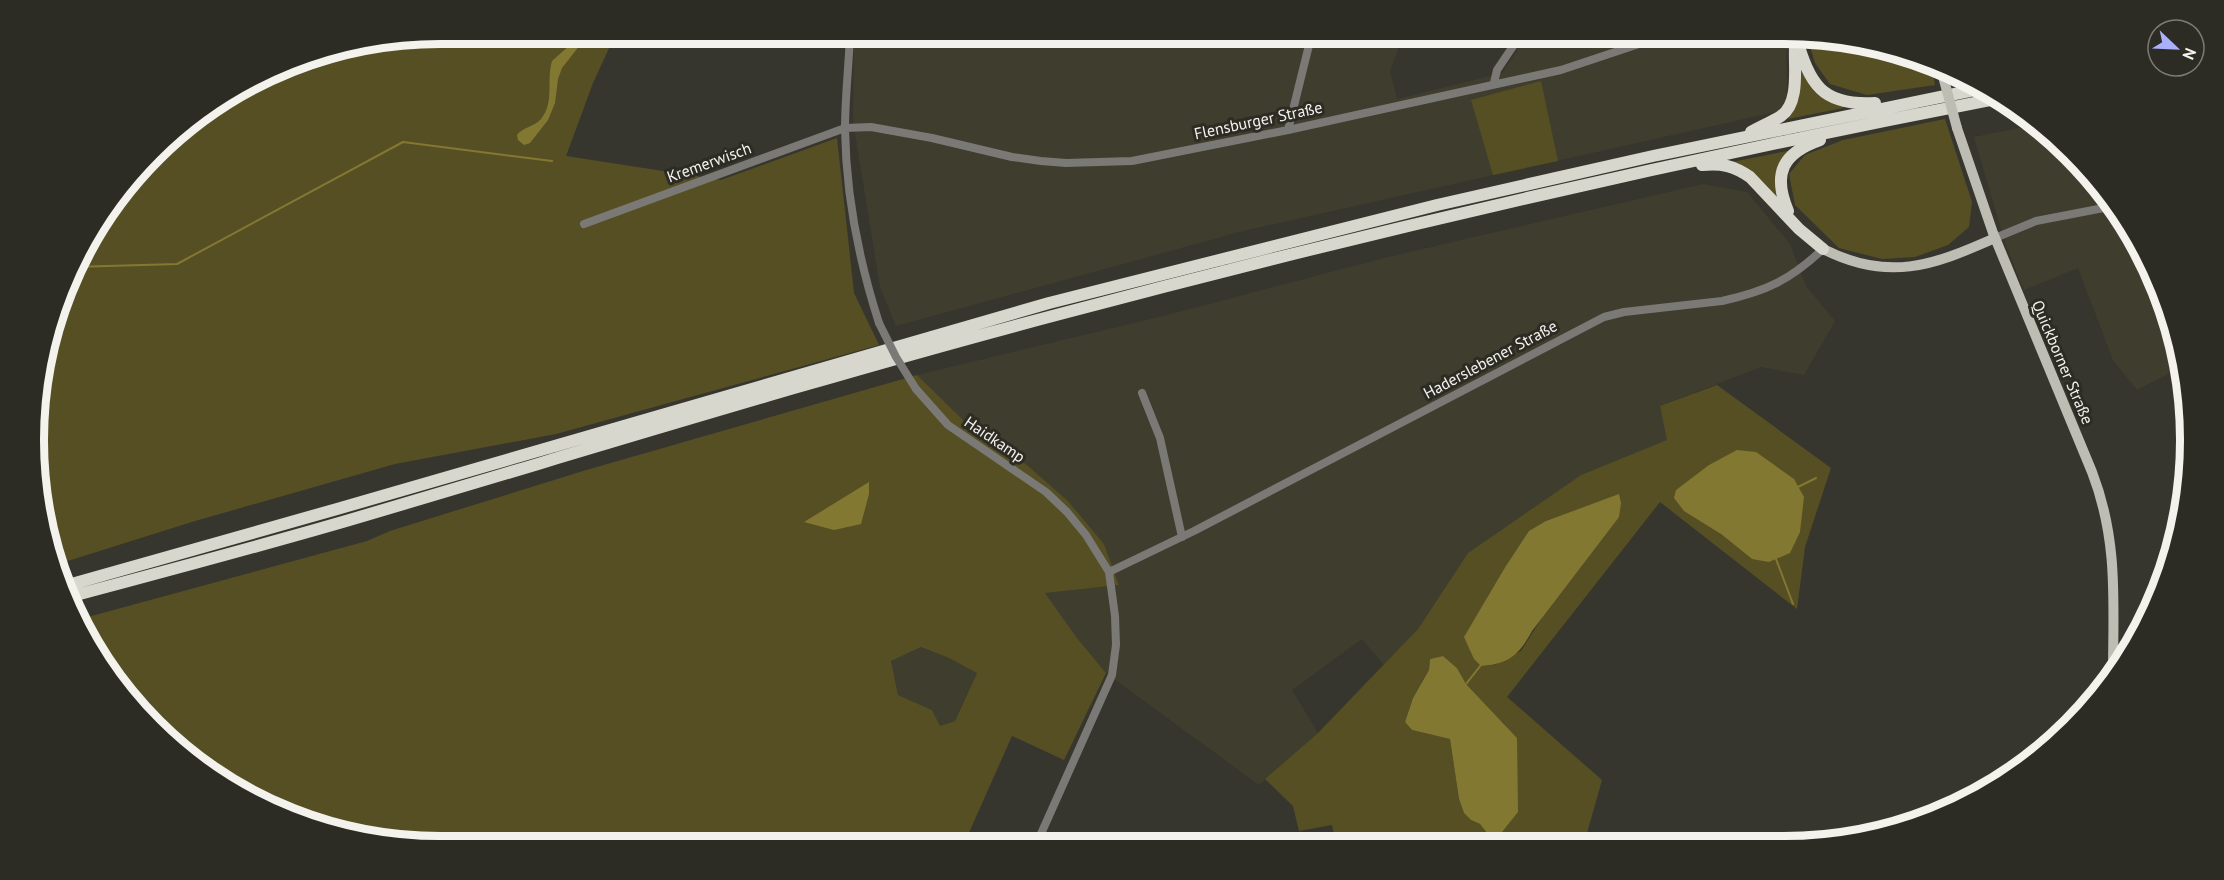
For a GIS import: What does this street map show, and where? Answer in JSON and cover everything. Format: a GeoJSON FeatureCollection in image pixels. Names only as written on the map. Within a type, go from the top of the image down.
{"type":"FeatureCollection","features":[{"type":"Feature","properties":{"kind":"highway"},"geometry":{"type":"LineString","coordinates":[[1743,137],[1783,114],[1789,106],[1793,95],[1796,44]]}},
{"type":"Feature","properties":{"kind":"highway"},"geometry":{"type":"LineString","coordinates":[[1798,44],[1805,65],[1815,83],[1832,98],[1857,104],[1915,101]]}},
{"type":"Feature","properties":{"kind":"highway"},"geometry":{"type":"LineString","coordinates":[[71,583],[337,509],[1049,303],[1437,205],[1743,137],[1970,90]]}},
{"type":"Feature","properties":{"kind":"highway"},"geometry":{"type":"LineString","coordinates":[[75,595],[341,522],[730,407],[1057,315],[1290,255],[1653,168],[1988,100]]}},
{"type":"Feature","properties":{"kind":"highway"},"geometry":{"type":"LineString","coordinates":[[1792,220],[1782,197],[1780,179],[1784,164],[1799,147],[1861,125]]}},
{"type":"Feature","properties":{"kind":"highway"},"geometry":{"type":"LineString","coordinates":[[1653,168],[1721,163],[1731,166],[1757,183],[1809,239],[1823,249]]}},
{"type":"Feature","properties":{"kind":"main road","name":"Quickborner Straße"},"geometry":{"type":"LineString","coordinates":[[1943,77],[1957,128],[1995,238],[2089,464],[2106,512],[2113,563],[2113,661]]}},
{"type":"Feature","properties":{"kind":"main road"},"geometry":{"type":"LineString","coordinates":[[1823,249],[1863,264],[1898,268],[1933,263],[1995,238]]}},
{"type":"Feature","properties":{"kind":"street","name":"Haidkamp"},"geometry":{"type":"LineString","coordinates":[[849,44],[845,128],[848,174],[856,231],[868,288],[879,323],[904,372],[948,425],[1046,492],[1086,535],[1109,572],[1116,645],[1112,675],[1040,836]]}},
{"type":"Feature","properties":{"kind":"street"},"geometry":{"type":"LineString","coordinates":[[1288,130],[1309,44]]}},
{"type":"Feature","properties":{"kind":"street"},"geometry":{"type":"LineString","coordinates":[[1494,83],[1497,70],[1515,44]]}},
{"type":"Feature","properties":{"kind":"street","name":"Flensburger Straße"},"geometry":{"type":"LineString","coordinates":[[845,128],[871,127],[932,138],[1012,157],[1066,163],[1132,161],[1288,130],[1561,70],[1638,44]]}},
{"type":"Feature","properties":{"kind":"street","name":"Kremerwisch"},"geometry":{"type":"LineString","coordinates":[[584,224],[845,128]]}},
{"type":"Feature","properties":{"kind":"street"},"geometry":{"type":"LineString","coordinates":[[1995,238],[2036,221],[2105,208]]}},
{"type":"Feature","properties":{"kind":"street","name":"Haderslebener Straße"},"geometry":{"type":"LineString","coordinates":[[1109,572],[1182,537],[1604,317],[1624,312],[1738,298],[1783,281],[1802,269],[1823,249]]}},
{"type":"Feature","properties":{"kind":"street"},"geometry":{"type":"LineString","coordinates":[[1142,393],[1160,438],[1182,537]]}},
{"type":"Feature","properties":{"kind":"shaded area"},"geometry":{"type":"Polygon","coordinates":[[[414,44],[611,44],[593,83],[566,156],[721,180],[837,138],[854,293],[879,345],[556,434],[395,464],[195,521],[63,562],[57,543],[47,492],[44,466],[44,414],[57,337],[74,288],[97,242],[125,199],[142,179],[179,142],[220,110],[265,84],[288,74],[337,57],[363,51],[414,44]]]}},
{"type":"Feature","properties":{"kind":"shaded area"},"geometry":{"type":"Polygon","coordinates":[[[571,44],[580,44],[562,68],[555,103],[548,120],[530,143],[524,145],[518,140],[517,135],[538,122],[548,106],[552,61],[571,44]]]}},
{"type":"Feature","properties":{"kind":"shaded area"},"geometry":{"type":"Polygon","coordinates":[[[854,44],[1400,44],[1390,71],[1397,99],[1502,73],[1522,44],[1786,44],[1787,96],[1780,111],[1243,231],[896,326],[880,287],[853,121],[854,44]]]}},
{"type":"Feature","properties":{"kind":"shaded area"},"geometry":{"type":"Polygon","coordinates":[[[1809,44],[1861,51],[1887,57],[1933,73],[1935,85],[1867,95],[1830,84],[1815,63],[1809,44]]]}},
{"type":"Feature","properties":{"kind":"shaded area"},"geometry":{"type":"Polygon","coordinates":[[[1801,69],[1843,108],[1788,119],[1799,97],[1801,69]]]}},
{"type":"Feature","properties":{"kind":"shaded area"},"geometry":{"type":"Polygon","coordinates":[[[1541,81],[1558,161],[1493,175],[1471,100],[1541,81]]]}},
{"type":"Feature","properties":{"kind":"shaded area"},"geometry":{"type":"Polygon","coordinates":[[[1945,119],[1972,202],[1969,227],[1948,245],[1915,257],[1882,259],[1839,248],[1795,205],[1789,174],[1805,155],[1843,140],[1945,119]]]}},
{"type":"Feature","properties":{"kind":"shaded area"},"geometry":{"type":"Polygon","coordinates":[[[2027,126],[2082,179],[2114,220],[2140,265],[2167,337],[2174,371],[2137,390],[2113,360],[2078,268],[2024,290],[2005,243],[1974,137],[2027,126]]]}},
{"type":"Feature","properties":{"kind":"shaded area"},"geometry":{"type":"Polygon","coordinates":[[[1792,150],[1782,205],[1732,162],[1792,150]]]}},
{"type":"Feature","properties":{"kind":"shaded area"},"geometry":{"type":"Polygon","coordinates":[[[1703,184],[1747,192],[1790,244],[1806,286],[1835,321],[1804,375],[1761,367],[1660,406],[1668,440],[1581,475],[1468,553],[1418,629],[1384,665],[1362,639],[1292,690],[1318,733],[1259,785],[1106,673],[1077,638],[1045,593],[1119,585],[1104,544],[1068,501],[1027,466],[960,418],[917,375],[1171,314],[1380,259],[1703,184]]]}},
{"type":"Feature","properties":{"kind":"shaded area"},"geometry":{"type":"Polygon","coordinates":[[[917,375],[965,422],[1028,466],[1068,501],[1104,544],[1119,585],[1045,593],[1077,638],[1106,673],[1064,760],[1012,736],[967,836],[414,836],[337,823],[265,796],[199,755],[160,720],[125,681],[86,618],[367,541],[390,531],[583,471],[917,375]],[[921,647],[891,661],[898,695],[932,710],[940,726],[955,721],[977,673],[949,658],[921,647]]]}},
{"type":"Feature","properties":{"kind":"shaded area"},"geometry":{"type":"Polygon","coordinates":[[[1717,385],[1831,468],[1805,547],[1797,609],[1660,502],[1507,697],[1602,780],[1586,836],[1496,836],[1516,775],[1517,738],[1466,684],[1457,668],[1443,656],[1430,659],[1429,670],[1413,698],[1405,722],[1412,730],[1450,739],[1459,799],[1464,813],[1471,820],[1480,824],[1489,836],[1334,836],[1332,825],[1299,831],[1293,806],[1265,779],[1318,733],[1418,629],[1468,553],[1581,475],[1667,440],[1660,406],[1717,385]],[[1691,480],[1676,490],[1721,534],[1752,559],[1800,532],[1801,515],[1691,480]],[[1619,495],[1546,521],[1504,569],[1485,602],[1494,665],[1521,651],[1619,495]]]}},
{"type":"Feature","properties":{"kind":"shaded area"},"geometry":{"type":"Polygon","coordinates":[[[1737,450],[1756,452],[1794,479],[1804,497],[1800,532],[1790,553],[1769,562],[1752,559],[1721,534],[1684,511],[1674,498],[1676,490],[1709,465],[1737,450]]]}},
{"type":"Feature","properties":{"kind":"shaded area"},"geometry":{"type":"Polygon","coordinates":[[[869,482],[869,494],[861,524],[834,530],[804,522],[869,482]]]}},
{"type":"Feature","properties":{"kind":"shaded area"},"geometry":{"type":"Polygon","coordinates":[[[1619,494],[1621,503],[1619,517],[1518,652],[1499,663],[1481,666],[1474,659],[1464,637],[1529,531],[1546,521],[1619,494]]]}},
{"type":"Feature","properties":{"kind":"shaded area"},"geometry":{"type":"Polygon","coordinates":[[[921,647],[977,672],[955,721],[940,726],[932,710],[898,695],[891,661],[921,647]]]}},
{"type":"Feature","properties":{"kind":"shaded area"},"geometry":{"type":"Polygon","coordinates":[[[1443,656],[1457,668],[1466,684],[1517,738],[1518,812],[1499,836],[1489,836],[1480,824],[1471,820],[1464,813],[1459,799],[1450,739],[1412,730],[1405,722],[1413,698],[1429,670],[1430,659],[1443,656]]]}},
{"type":"Feature","properties":{"kind":"waterway"},"geometry":{"type":"LineString","coordinates":[[83,267],[177,264],[403,142],[552,161]]}},
{"type":"Feature","properties":{"kind":"waterway"},"geometry":{"type":"LineString","coordinates":[[1798,487],[1816,478]]}},
{"type":"Feature","properties":{"kind":"waterway"},"geometry":{"type":"LineString","coordinates":[[1776,559],[1793,604]]}},
{"type":"Feature","properties":{"kind":"waterway"},"geometry":{"type":"LineString","coordinates":[[1466,684],[1481,665]]}}]}
